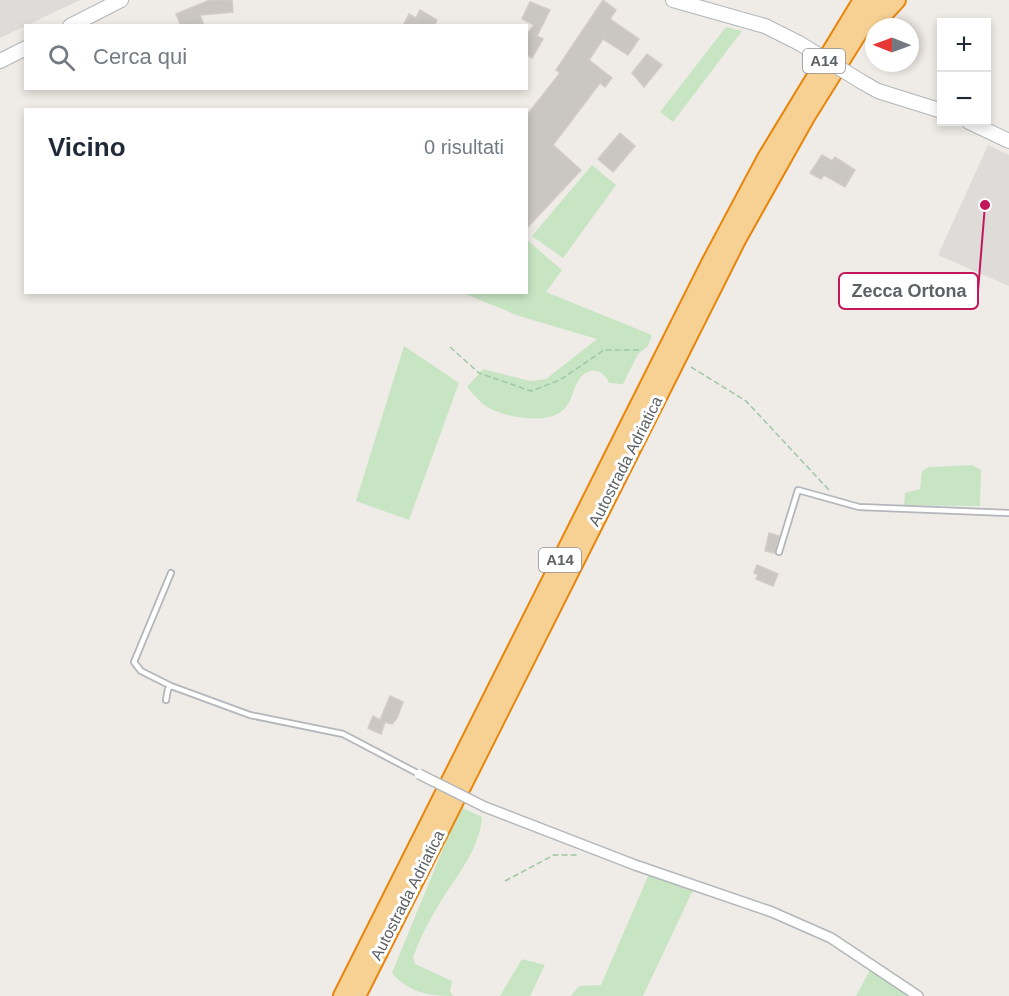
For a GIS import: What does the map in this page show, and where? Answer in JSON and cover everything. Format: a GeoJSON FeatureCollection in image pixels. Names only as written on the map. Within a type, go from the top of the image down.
{"type":"FeatureCollection","features":[{"type":"Feature","properties":{"kind":"highway"},"geometry":{"type":"LineString","coordinates":[[787,122],[788,105],[851,0]]}},
{"type":"Feature","properties":{"kind":"highway","name":"Autostrada Adriatica"},"geometry":{"type":"LineString","coordinates":[[357,996],[417,861],[710,262],[787,122],[862,0]]}},
{"type":"Feature","properties":{"kind":"highway","name":"Autostrada Adriatica"},"geometry":{"type":"LineString","coordinates":[[342,996],[417,861],[738,238],[840,61],[879,0]]}},
{"type":"Feature","properties":{"kind":"highway"},"geometry":{"type":"LineString","coordinates":[[840,61],[854,53],[879,19],[897,0]]}},
{"type":"Feature","properties":{"kind":"main road"},"geometry":{"type":"LineString","coordinates":[[74,24],[121,0]]}},
{"type":"Feature","properties":{"kind":"main road"},"geometry":{"type":"LineString","coordinates":[[673,0],[765,26],[799,43],[878,91],[937,109]]}},
{"type":"Feature","properties":{"kind":"main road"},"geometry":{"type":"LineString","coordinates":[[0,61],[24,49]]}},
{"type":"Feature","properties":{"kind":"main road"},"geometry":{"type":"LineString","coordinates":[[977,126],[1009,141]]}},
{"type":"Feature","properties":{"kind":"street"},"geometry":{"type":"LineString","coordinates":[[419,774],[485,807],[635,865],[772,912],[831,938],[918,996]]}},
{"type":"Feature","properties":{"kind":"lane"},"geometry":{"type":"LineString","coordinates":[[779,552],[798,490],[859,507],[1009,513]]}},
{"type":"Feature","properties":{"kind":"lane"},"geometry":{"type":"LineString","coordinates":[[171,573],[134,662],[141,671],[171,686],[250,715],[343,734],[419,774]]}},
{"type":"Feature","properties":{"kind":"lane"},"geometry":{"type":"LineString","coordinates":[[166,700],[168,689],[171,686]]}},
{"type":"Feature","properties":{"kind":"path"},"geometry":{"type":"LineString","coordinates":[[450,347],[479,373],[531,391],[560,380],[604,350],[639,350]]}},
{"type":"Feature","properties":{"kind":"path"},"geometry":{"type":"LineString","coordinates":[[691,367],[746,401],[840,502]]}},
{"type":"Feature","properties":{"kind":"path"},"geometry":{"type":"LineString","coordinates":[[505,881],[554,855],[576,854],[587,857]]}},
{"type":"Feature","properties":{"kind":"shaded area"},"geometry":{"type":"Polygon","coordinates":[[[0,0],[80,0],[29,24],[24,24],[24,27],[0,38],[0,0]]]}},
{"type":"Feature","properties":{"kind":"shaded area"},"geometry":{"type":"Polygon","coordinates":[[[988,145],[1009,155],[1009,286],[938,255],[988,145]]]}},
{"type":"Feature","properties":{"kind":"green space"},"geometry":{"type":"Polygon","coordinates":[[[726,27],[742,31],[673,122],[660,112],[726,27]]]}},
{"type":"Feature","properties":{"kind":"green space"},"geometry":{"type":"Polygon","coordinates":[[[592,165],[616,185],[563,258],[532,236],[592,165]]]}},
{"type":"Feature","properties":{"kind":"green space"},"geometry":{"type":"Polygon","coordinates":[[[528,241],[562,270],[546,292],[652,335],[648,346],[638,354],[623,384],[609,383],[604,375],[596,371],[588,372],[577,382],[564,410],[543,418],[523,418],[487,407],[467,387],[483,369],[530,381],[546,379],[597,339],[519,316],[465,294],[528,294],[528,241]]]}},
{"type":"Feature","properties":{"kind":"green space"},"geometry":{"type":"Polygon","coordinates":[[[404,346],[459,383],[409,520],[356,501],[404,346]]]}},
{"type":"Feature","properties":{"kind":"green space"},"geometry":{"type":"Polygon","coordinates":[[[972,465],[981,470],[980,506],[904,505],[905,493],[920,489],[922,471],[929,467],[972,465]]]}},
{"type":"Feature","properties":{"kind":"green space"},"geometry":{"type":"Polygon","coordinates":[[[460,807],[482,817],[477,841],[431,918],[413,957],[415,964],[452,981],[450,991],[453,996],[436,995],[412,989],[392,973],[460,807]]]}},
{"type":"Feature","properties":{"kind":"green space"},"geometry":{"type":"Polygon","coordinates":[[[649,874],[694,888],[643,996],[571,996],[579,986],[601,985],[649,874]]]}},
{"type":"Feature","properties":{"kind":"green space"},"geometry":{"type":"Polygon","coordinates":[[[522,959],[545,965],[530,996],[500,996],[522,959]]]}},
{"type":"Feature","properties":{"kind":"green space"},"geometry":{"type":"Polygon","coordinates":[[[870,970],[909,996],[856,996],[870,970]]]}},
{"type":"Feature","properties":{"kind":"building"},"geometry":{"type":"Polygon","coordinates":[[[210,0],[232,0],[233,12],[200,15],[203,24],[180,24],[176,14],[210,0]]]}},
{"type":"Feature","properties":{"kind":"building"},"geometry":{"type":"Polygon","coordinates":[[[603,0],[616,10],[610,19],[639,39],[628,55],[603,39],[589,60],[612,78],[605,87],[600,83],[553,145],[581,170],[528,227],[528,113],[560,73],[556,70],[603,0]]]}},
{"type":"Feature","properties":{"kind":"building"},"geometry":{"type":"Polygon","coordinates":[[[530,2],[550,10],[537,36],[543,39],[532,58],[528,55],[528,33],[534,25],[522,19],[530,2]]]}},
{"type":"Feature","properties":{"kind":"building"},"geometry":{"type":"Polygon","coordinates":[[[420,10],[437,20],[435,24],[404,24],[409,14],[416,18],[420,10]]]}},
{"type":"Feature","properties":{"kind":"building"},"geometry":{"type":"Polygon","coordinates":[[[647,54],[662,65],[644,87],[632,73],[647,54]]]}},
{"type":"Feature","properties":{"kind":"building"},"geometry":{"type":"Polygon","coordinates":[[[620,133],[635,146],[613,172],[598,159],[620,133]]]}},
{"type":"Feature","properties":{"kind":"building"},"geometry":{"type":"Polygon","coordinates":[[[822,155],[832,161],[835,157],[855,170],[845,187],[824,175],[821,179],[810,173],[822,155]]]}},
{"type":"Feature","properties":{"kind":"building"},"geometry":{"type":"Polygon","coordinates":[[[769,533],[779,536],[775,553],[765,551],[769,533]]]}},
{"type":"Feature","properties":{"kind":"building"},"geometry":{"type":"Polygon","coordinates":[[[757,565],[778,574],[773,586],[756,579],[758,575],[754,573],[757,565]]]}},
{"type":"Feature","properties":{"kind":"building"},"geometry":{"type":"Polygon","coordinates":[[[390,696],[403,702],[397,718],[392,724],[385,722],[381,734],[368,728],[373,716],[380,720],[390,696]]]}},
{"type":"Feature","properties":{"kind":"place","name":"Zecca Ortona"},"geometry":{"type":"Point","coordinates":[985,205]}}]}
